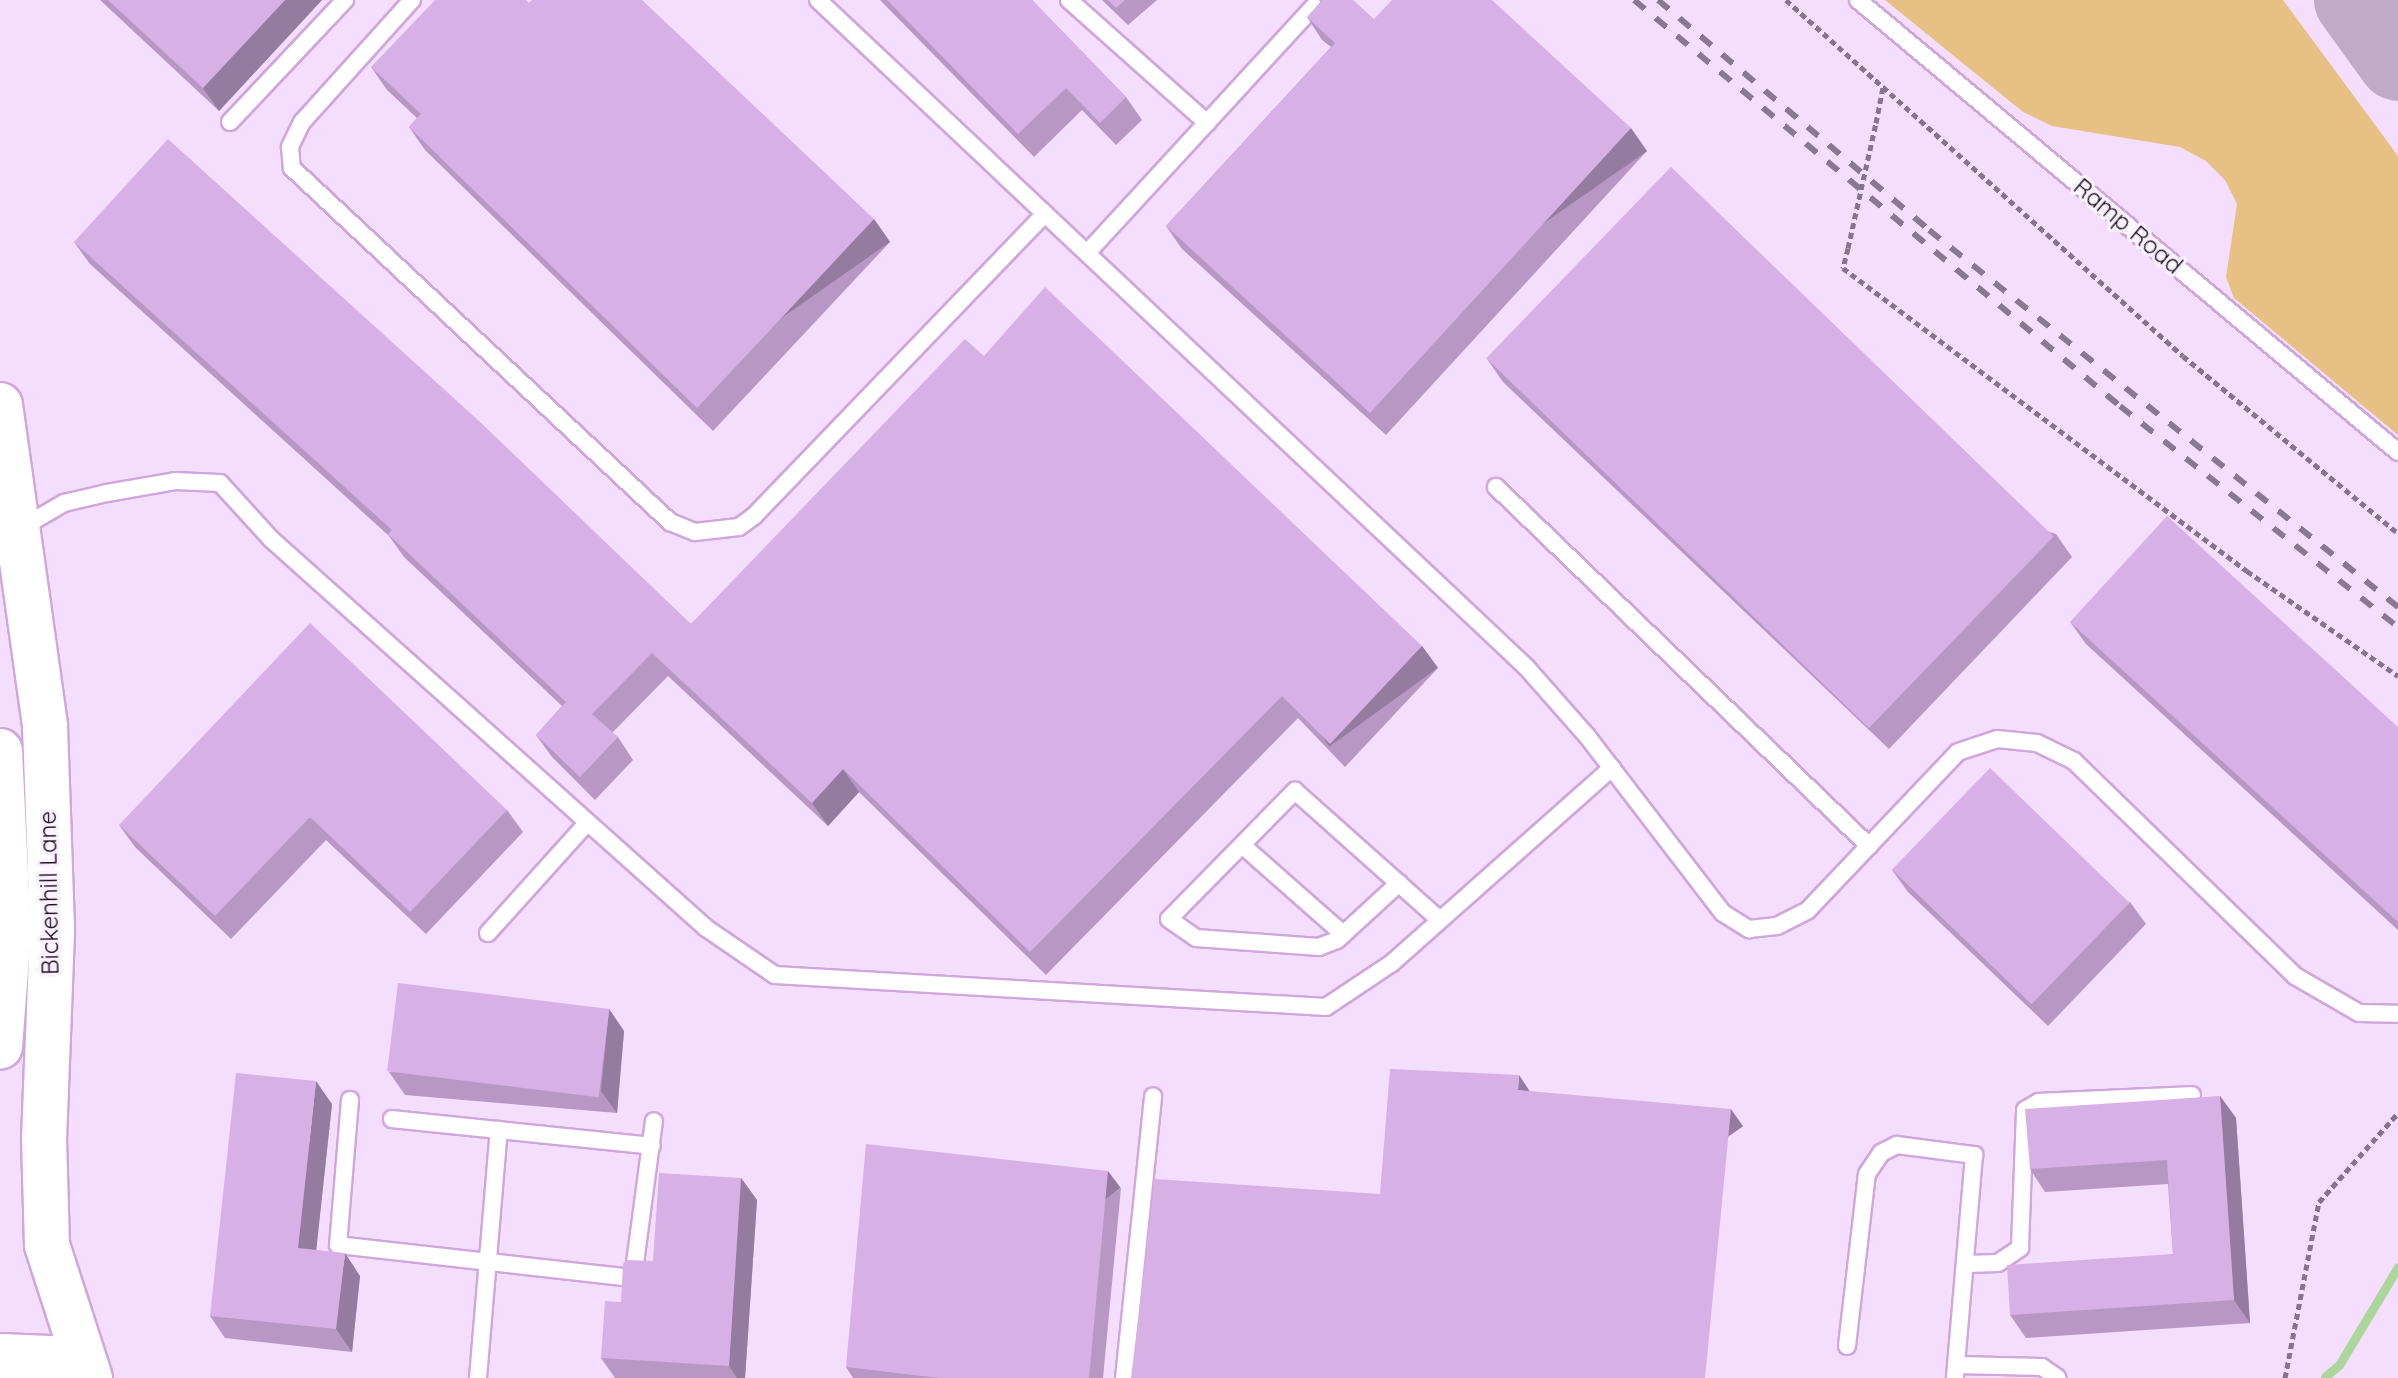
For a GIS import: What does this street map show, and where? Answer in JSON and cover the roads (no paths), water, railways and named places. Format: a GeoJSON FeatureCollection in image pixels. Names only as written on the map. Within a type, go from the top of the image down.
{"type":"FeatureCollection","features":[{"type":"Feature","properties":{"kind":"main road","name":"Bickenhill Lane"},"geometry":{"type":"LineString","coordinates":[[0,405],[20,529],[45,727],[52,932],[44,1138],[47,1245],[90,1378]]}},
{"type":"Feature","properties":{"kind":"main road","name":"Bickenhill Lane"},"geometry":{"type":"LineString","coordinates":[[0,751],[9,932],[0,1047]]}},
{"type":"Feature","properties":{"kind":"main road"},"geometry":{"type":"LineString","coordinates":[[0,1356],[49,1358],[82,1378]]}},
{"type":"Feature","properties":{"kind":"lane"},"geometry":{"type":"LineString","coordinates":[[230,122],[345,0]]}},
{"type":"Feature","properties":{"kind":"lane"},"geometry":{"type":"LineString","coordinates":[[412,0],[302,122],[290,147],[292,168],[313,192],[504,363],[670,522],[695,532],[739,527],[754,516],[1045,214]]}},
{"type":"Feature","properties":{"kind":"lane"},"geometry":{"type":"LineString","coordinates":[[818,0],[1527,668],[1612,768],[1723,913],[1749,929],[1777,926],[1807,911],[1958,752],[1997,739],[2037,743],[2074,761],[2295,976],[2359,1013],[2398,1014]]}},
{"type":"Feature","properties":{"kind":"lane"},"geometry":{"type":"LineString","coordinates":[[1069,0],[1207,123]]}},
{"type":"Feature","properties":{"kind":"lane","name":"Ramp Road"},"geometry":{"type":"LineString","coordinates":[[1858,0],[2398,452]]}},
{"type":"Feature","properties":{"kind":"lane"},"geometry":{"type":"LineString","coordinates":[[1087,253],[1314,6]]}},
{"type":"Feature","properties":{"kind":"lane"},"geometry":{"type":"LineString","coordinates":[[20,529],[64,503],[107,493],[175,481],[220,483],[271,539],[587,823],[706,928],[775,975],[1326,1007],[1392,963],[1612,768]]}},
{"type":"Feature","properties":{"kind":"lane"},"geometry":{"type":"LineString","coordinates":[[1496,487],[1869,846]]}},
{"type":"Feature","properties":{"kind":"lane"},"geometry":{"type":"LineString","coordinates":[[1399,883],[1343,934],[1319,947],[1196,938],[1169,919],[1295,791],[1399,883],[1440,920]]}},
{"type":"Feature","properties":{"kind":"lane"},"geometry":{"type":"LineString","coordinates":[[488,933],[587,823]]}},
{"type":"Feature","properties":{"kind":"lane"},"geometry":{"type":"LineString","coordinates":[[1242,845],[1343,934]]}},
{"type":"Feature","properties":{"kind":"lane"},"geometry":{"type":"LineString","coordinates":[[1966,1264],[1998,1263],[2020,1248],[2025,1110],[2039,1102],[2192,1095]]}},
{"type":"Feature","properties":{"kind":"lane"},"geometry":{"type":"LineString","coordinates":[[1124,1378],[1153,1096]]}},
{"type":"Feature","properties":{"kind":"lane"},"geometry":{"type":"LineString","coordinates":[[350,1100],[338,1245],[633,1278],[654,1121]]}},
{"type":"Feature","properties":{"kind":"lane"},"geometry":{"type":"LineString","coordinates":[[392,1119],[652,1146]]}},
{"type":"Feature","properties":{"kind":"lane"},"geometry":{"type":"LineString","coordinates":[[478,1378],[499,1130]]}},
{"type":"Feature","properties":{"kind":"lane"},"geometry":{"type":"LineString","coordinates":[[1847,1346],[1867,1174],[1881,1153],[1897,1145],[1974,1155],[1956,1372],[2042,1367],[2058,1378]]}},
{"type":"Feature","properties":{"kind":"waterway"},"geometry":{"type":"LineString","coordinates":[[2325,1377],[2339,1365],[2398,1267]]}},
{"type":"Feature","properties":{"kind":"railway"},"geometry":{"type":"LineString","coordinates":[[1634,0],[2120,406],[2398,627]]}},
{"type":"Feature","properties":{"kind":"railway"},"geometry":{"type":"LineString","coordinates":[[1658,0],[1929,230],[2398,607]]}}]}
